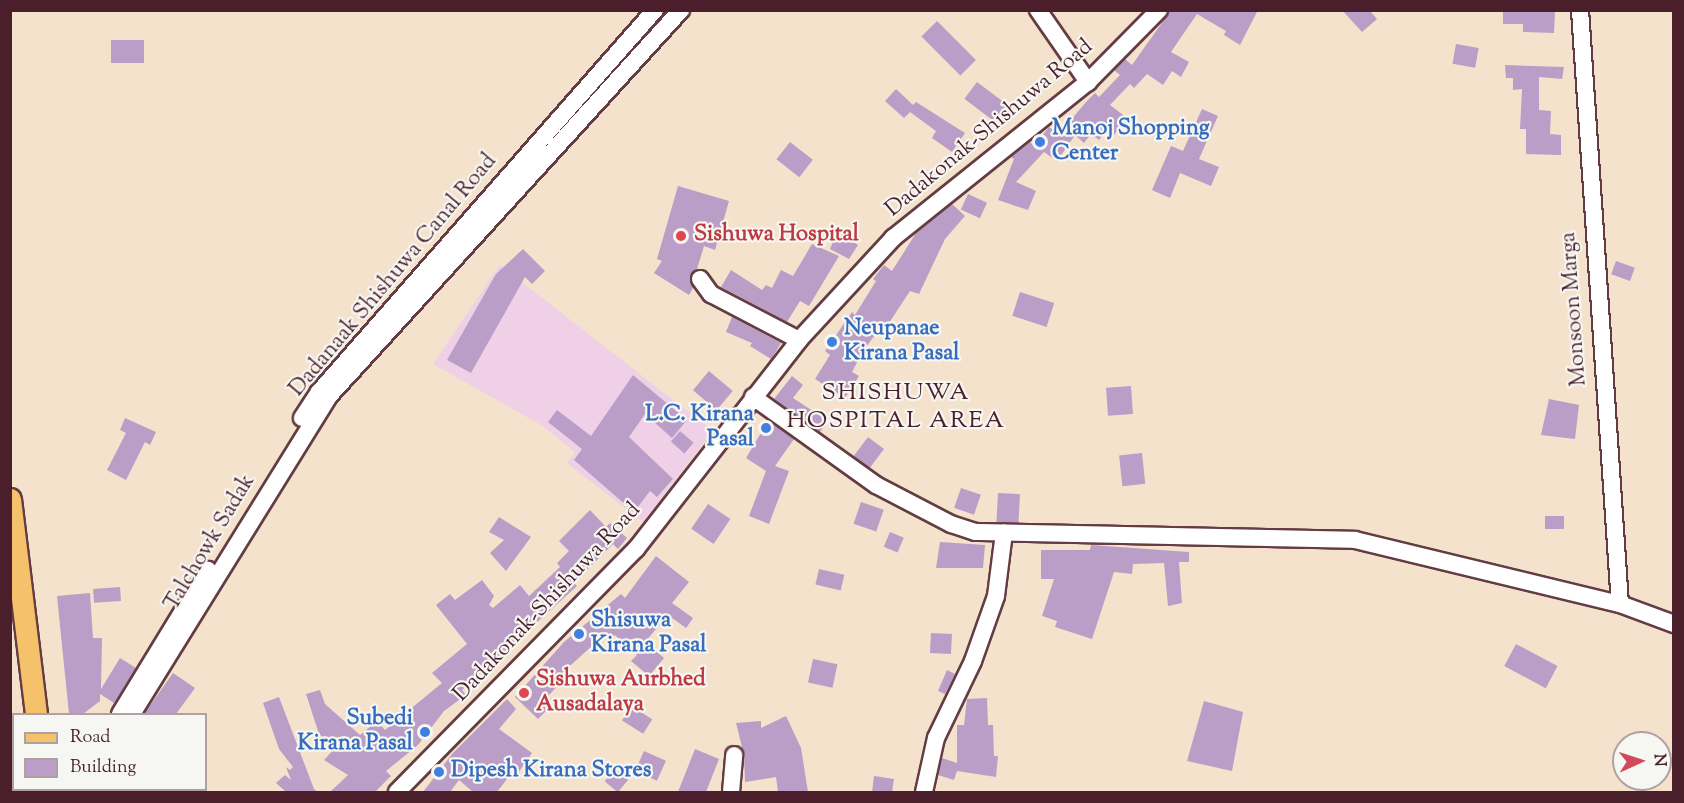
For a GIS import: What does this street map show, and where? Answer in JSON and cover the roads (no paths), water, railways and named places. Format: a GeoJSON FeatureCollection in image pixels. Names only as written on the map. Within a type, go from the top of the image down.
{"type":"FeatureCollection","features":[{"type":"Feature","properties":{"kind":"main road"},"geometry":{"type":"LineString","coordinates":[[10,499],[36,713]]}},
{"type":"Feature","properties":{"kind":"street","name":"Dadanaak Shishuwa Canal Road"},"geometry":{"type":"LineString","coordinates":[[121,713],[319,392],[655,10]]}},
{"type":"Feature","properties":{"kind":"street","name":"Dadanaak Shishuwa Canal Road"},"geometry":{"type":"LineString","coordinates":[[330,395],[681,10]]}},
{"type":"Feature","properties":{"kind":"street"},"geometry":{"type":"LineString","coordinates":[[1038,10],[1089,82]]}},
{"type":"Feature","properties":{"kind":"street","name":"Dadakonak-Shishuwa Road"},"geometry":{"type":"LineString","coordinates":[[397,792],[636,549],[799,340],[893,238],[1089,82],[1159,10]]}},
{"type":"Feature","properties":{"kind":"street","name":"Monsoon Marga"},"geometry":{"type":"LineString","coordinates":[[1580,10],[1620,604]]}},
{"type":"Feature","properties":{"kind":"street"},"geometry":{"type":"LineString","coordinates":[[700,279],[711,294],[799,340]]}},
{"type":"Feature","properties":{"kind":"street","name":"Talchowk Sadak"},"geometry":{"type":"LineString","coordinates":[[133,713],[330,395]]}},
{"type":"Feature","properties":{"kind":"street"},"geometry":{"type":"LineString","coordinates":[[753,397],[876,485],[960,527],[1004,533],[1355,540],[1620,604],[1674,624]]}},
{"type":"Feature","properties":{"kind":"street"},"geometry":{"type":"LineString","coordinates":[[924,792],[936,738],[973,661],[996,596],[1004,533]]}},
{"type":"Feature","properties":{"kind":"street"},"geometry":{"type":"LineString","coordinates":[[731,792],[734,755]]}},
{"type":"Feature","properties":{"kind":"waterway"},"geometry":{"type":"LineString","coordinates":[[615,68],[666,10]]}},
{"type":"Feature","properties":{"kind":"place","name":"Manoj Shopping Center"},"geometry":{"type":"Point","coordinates":[1040,142]}},
{"type":"Feature","properties":{"kind":"place","name":"Sishuwa Hospital"},"geometry":{"type":"Point","coordinates":[681,236]}},
{"type":"Feature","properties":{"kind":"place","name":"Neupanae Kirana Pasal"},"geometry":{"type":"Point","coordinates":[832,342]}},
{"type":"Feature","properties":{"kind":"place","name":"L.C. Kirana Pasal"},"geometry":{"type":"Point","coordinates":[766,428]}},
{"type":"Feature","properties":{"kind":"place","name":"Shisuwa Kirana Pasal"},"geometry":{"type":"Point","coordinates":[579,634]}},
{"type":"Feature","properties":{"kind":"place","name":"Sishuwa Aurbhed Ausadalaya"},"geometry":{"type":"Point","coordinates":[524,693]}},
{"type":"Feature","properties":{"kind":"place","name":"Subedi Kirana Pasal"},"geometry":{"type":"Point","coordinates":[425,732]}},
{"type":"Feature","properties":{"kind":"place","name":"Dipesh Kirana Stores"},"geometry":{"type":"Point","coordinates":[439,772]}},
{"type":"Feature","properties":{"kind":"district","name":"SHISHUWA HOSPITAL AREA"},"geometry":{"type":"Point","coordinates":[896,408]}}]}
